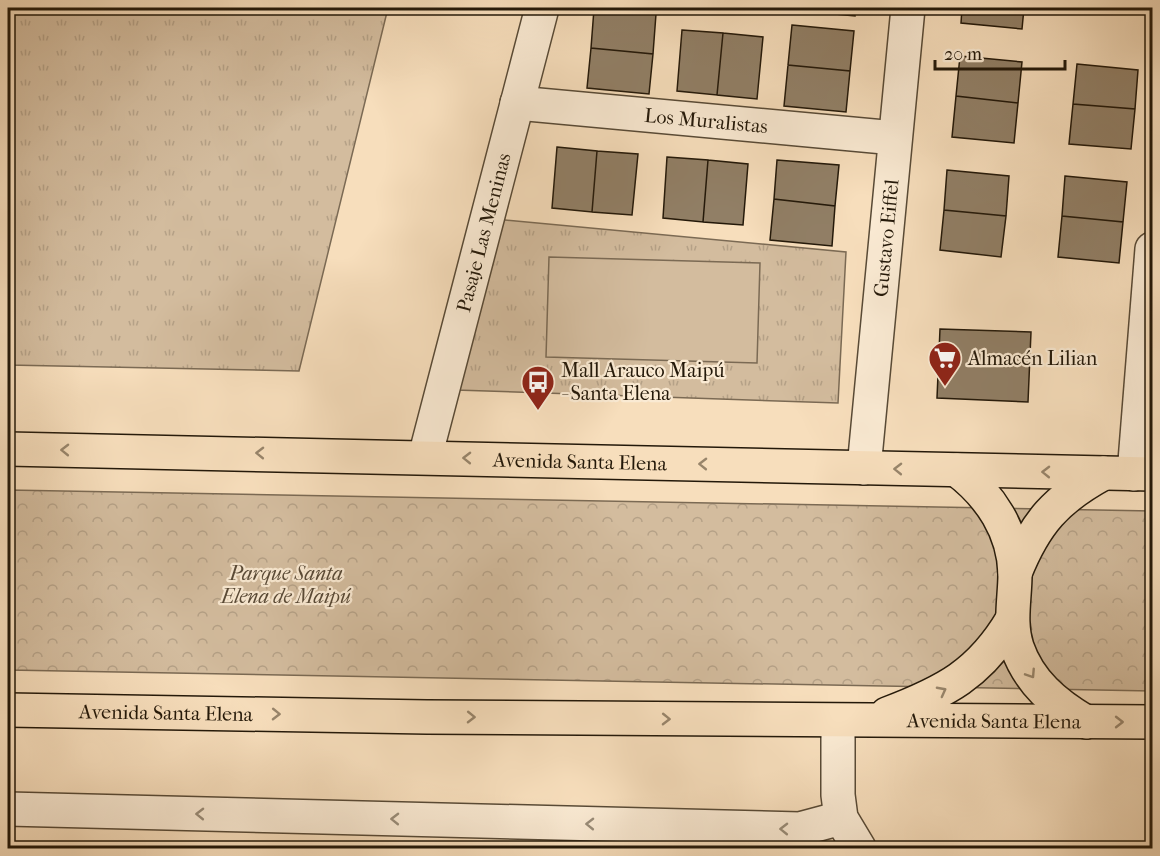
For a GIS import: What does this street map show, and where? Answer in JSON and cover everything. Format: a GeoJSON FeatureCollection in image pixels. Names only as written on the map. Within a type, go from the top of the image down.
{"type":"FeatureCollection","features":[{"type":"Feature","properties":{"kind":"main road","name":"Avenida Santa Elena"},"geometry":{"type":"LineString","coordinates":[[8,449],[1130,474]]}},
{"type":"Feature","properties":{"kind":"main road"},"geometry":{"type":"LineString","coordinates":[[957,470],[975,483],[997,513],[1010,545],[1015,573],[1012,620],[1017,646],[1038,684],[1063,708],[1086,722]]}},
{"type":"Feature","properties":{"kind":"main road"},"geometry":{"type":"LineString","coordinates":[[1015,573],[1033,532],[1064,498],[1130,474]]}},
{"type":"Feature","properties":{"kind":"main road"},"geometry":{"type":"LineString","coordinates":[[853,721],[942,692],[963,678],[993,648],[1012,620]]}},
{"type":"Feature","properties":{"kind":"main road","name":"Avenida Santa Elena"},"geometry":{"type":"LineString","coordinates":[[8,710],[853,721],[1152,722]]}},
{"type":"Feature","properties":{"kind":"street","name":"Pasaje Las Meninas"},"geometry":{"type":"LineString","coordinates":[[425,457],[542,8]]}},
{"type":"Feature","properties":{"kind":"street","name":"Gustavo Eiffel"},"geometry":{"type":"LineString","coordinates":[[864,468],[908,8]]}},
{"type":"Feature","properties":{"kind":"street","name":"Los Muralistas"},"geometry":{"type":"LineString","coordinates":[[517,103],[896,138]]}},
{"type":"Feature","properties":{"kind":"street"},"geometry":{"type":"LineString","coordinates":[[1130,474],[1152,249]]}},
{"type":"Feature","properties":{"kind":"street"},"geometry":{"type":"LineString","coordinates":[[853,721],[838,795],[841,818],[859,849]]}},
{"type":"Feature","properties":{"kind":"street"},"geometry":{"type":"LineString","coordinates":[[8,809],[800,830],[841,818]]}},
{"type":"Feature","properties":{"kind":"green space"},"geometry":{"type":"Polygon","coordinates":[[[8,8],[388,8],[299,371],[8,365],[8,8]]]}},
{"type":"Feature","properties":{"kind":"green space"},"geometry":{"type":"Polygon","coordinates":[[[495,219],[846,252],[838,403],[456,390],[495,219]]]}},
{"type":"Feature","properties":{"kind":"green space"},"geometry":{"type":"Polygon","coordinates":[[[549,257],[760,263],[757,363],[546,357],[549,257]]]}},
{"type":"Feature","properties":{"kind":"green space","name":"Parque Santa Elena de Maipú"},"geometry":{"type":"Polygon","coordinates":[[[8,490],[1152,511],[1152,691],[8,670],[8,490]]]}},
{"type":"Feature","properties":{"kind":"building"},"geometry":{"type":"Polygon","coordinates":[[[793,8],[855,8],[855,16],[793,10],[793,8]]]}},
{"type":"Feature","properties":{"kind":"building"},"geometry":{"type":"Polygon","coordinates":[[[962,8],[1024,8],[1022,29],[961,23],[962,8]]]}},
{"type":"Feature","properties":{"kind":"building"},"geometry":{"type":"Polygon","coordinates":[[[594,9],[656,14],[653,54],[591,48],[594,9]]]}},
{"type":"Feature","properties":{"kind":"building"},"geometry":{"type":"Polygon","coordinates":[[[792,25],[854,31],[850,71],[788,65],[792,25]]]}},
{"type":"Feature","properties":{"kind":"building"},"geometry":{"type":"Polygon","coordinates":[[[682,30],[723,33],[717,95],[677,91],[682,30]]]}},
{"type":"Feature","properties":{"kind":"building"},"geometry":{"type":"Polygon","coordinates":[[[723,33],[763,37],[757,99],[717,95],[723,33]]]}},
{"type":"Feature","properties":{"kind":"building"},"geometry":{"type":"Polygon","coordinates":[[[591,48],[653,54],[649,94],[587,88],[591,48]]]}},
{"type":"Feature","properties":{"kind":"building"},"geometry":{"type":"Polygon","coordinates":[[[960,56],[1022,62],[1018,103],[956,96],[960,56]]]}},
{"type":"Feature","properties":{"kind":"building"},"geometry":{"type":"Polygon","coordinates":[[[1077,64],[1138,70],[1135,109],[1073,104],[1077,64]]]}},
{"type":"Feature","properties":{"kind":"building"},"geometry":{"type":"Polygon","coordinates":[[[788,65],[850,71],[846,112],[784,106],[788,65]]]}},
{"type":"Feature","properties":{"kind":"building"},"geometry":{"type":"Polygon","coordinates":[[[956,96],[1018,103],[1014,143],[952,137],[956,96]]]}},
{"type":"Feature","properties":{"kind":"building"},"geometry":{"type":"Polygon","coordinates":[[[1073,104],[1135,109],[1131,149],[1069,144],[1073,104]]]}},
{"type":"Feature","properties":{"kind":"building"},"geometry":{"type":"Polygon","coordinates":[[[557,147],[597,151],[592,212],[552,208],[557,147]]]}},
{"type":"Feature","properties":{"kind":"building"},"geometry":{"type":"Polygon","coordinates":[[[597,151],[638,154],[632,215],[592,212],[597,151]]]}},
{"type":"Feature","properties":{"kind":"building"},"geometry":{"type":"Polygon","coordinates":[[[667,157],[708,160],[703,222],[663,218],[667,157]]]}},
{"type":"Feature","properties":{"kind":"building"},"geometry":{"type":"Polygon","coordinates":[[[708,160],[748,164],[743,225],[703,222],[708,160]]]}},
{"type":"Feature","properties":{"kind":"building"},"geometry":{"type":"Polygon","coordinates":[[[777,160],[839,165],[835,206],[774,199],[777,160]]]}},
{"type":"Feature","properties":{"kind":"building"},"geometry":{"type":"Polygon","coordinates":[[[947,170],[1009,176],[1006,216],[944,210],[947,170]]]}},
{"type":"Feature","properties":{"kind":"building"},"geometry":{"type":"Polygon","coordinates":[[[1065,176],[1127,182],[1123,222],[1062,216],[1065,176]]]}},
{"type":"Feature","properties":{"kind":"building"},"geometry":{"type":"Polygon","coordinates":[[[774,199],[835,206],[832,246],[770,240],[774,199]]]}},
{"type":"Feature","properties":{"kind":"building"},"geometry":{"type":"Polygon","coordinates":[[[944,210],[1006,216],[1001,257],[940,250],[944,210]]]}},
{"type":"Feature","properties":{"kind":"building"},"geometry":{"type":"Polygon","coordinates":[[[1062,216],[1123,222],[1119,263],[1058,257],[1062,216]]]}},
{"type":"Feature","properties":{"kind":"building"},"geometry":{"type":"Polygon","coordinates":[[[940,329],[1031,332],[1028,402],[937,398],[940,329]]]}},
{"type":"Feature","properties":{"kind":"place","name":"Almacén Lilian"},"geometry":{"type":"Point","coordinates":[945,387]}},
{"type":"Feature","properties":{"kind":"place","name":"Mall Arauco Maipú - Santa Elena"},"geometry":{"type":"Point","coordinates":[538,411]}}]}
